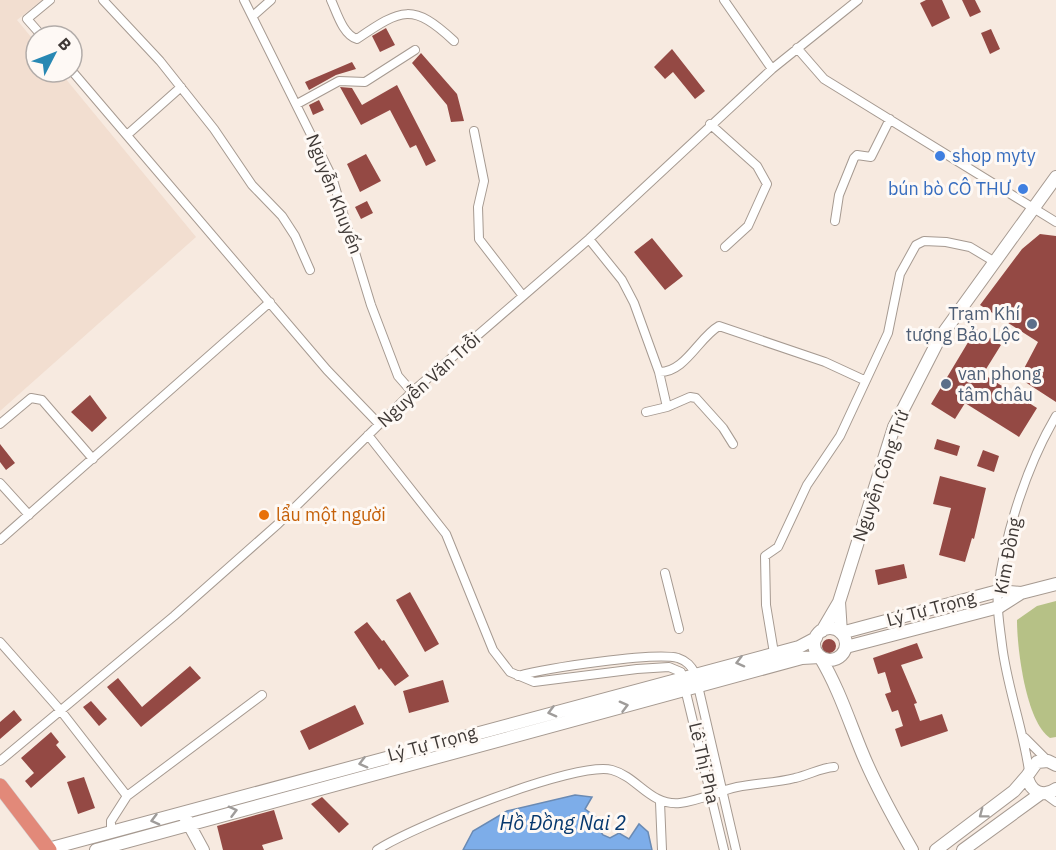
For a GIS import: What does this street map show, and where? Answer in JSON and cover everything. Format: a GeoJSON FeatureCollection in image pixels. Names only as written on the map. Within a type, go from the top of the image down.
{"type":"FeatureCollection","features":[{"type":"Feature","properties":{"kind":"highway"},"geometry":{"type":"LineString","coordinates":[[3,796],[49,849]]}},
{"type":"Feature","properties":{"kind":"street"},"geometry":{"type":"LineString","coordinates":[[31,24],[27,19],[50,0]]}},
{"type":"Feature","properties":{"kind":"street"},"geometry":{"type":"LineString","coordinates":[[103,0],[181,87],[252,185],[282,216],[295,236],[310,270]]}},
{"type":"Feature","properties":{"kind":"street","name":"Nguyễn Khuyến"},"geometry":{"type":"LineString","coordinates":[[244,0],[254,15],[332,177],[371,305],[398,376],[412,392]]}},
{"type":"Feature","properties":{"kind":"street"},"geometry":{"type":"LineString","coordinates":[[254,15],[271,0]]}},
{"type":"Feature","properties":{"kind":"street"},"geometry":{"type":"LineString","coordinates":[[331,0],[347,33],[354,38],[357,39],[392,16],[404,14],[428,18],[454,41]]}},
{"type":"Feature","properties":{"kind":"street"},"geometry":{"type":"LineString","coordinates":[[724,0],[772,69]]}},
{"type":"Feature","properties":{"kind":"street","name":"Nguyễn Văn Trỗi"},"geometry":{"type":"LineString","coordinates":[[0,761],[278,524],[412,392],[589,239],[710,124],[772,69],[858,0]]}},
{"type":"Feature","properties":{"kind":"street"},"geometry":{"type":"LineString","coordinates":[[797,48],[824,79],[960,165],[1036,208],[1056,222]]}},
{"type":"Feature","properties":{"kind":"street"},"geometry":{"type":"LineString","coordinates":[[297,104],[339,81],[365,82],[415,50]]}},
{"type":"Feature","properties":{"kind":"street"},"geometry":{"type":"LineString","coordinates":[[83,84],[327,370],[379,424]]}},
{"type":"Feature","properties":{"kind":"street"},"geometry":{"type":"LineString","coordinates":[[128,135],[181,87]]}},
{"type":"Feature","properties":{"kind":"street"},"geometry":{"type":"LineString","coordinates":[[835,221],[839,195],[854,158],[857,155],[871,157],[890,120]]}},
{"type":"Feature","properties":{"kind":"street"},"geometry":{"type":"LineString","coordinates":[[710,124],[757,166],[767,183],[748,226],[725,247]]}},
{"type":"Feature","properties":{"kind":"street"},"geometry":{"type":"LineString","coordinates":[[474,131],[484,181],[478,207],[479,239],[523,296]]}},
{"type":"Feature","properties":{"kind":"street","name":"Nguyễn Công Trứ"},"geometry":{"type":"LineString","coordinates":[[819,634],[839,602],[894,427],[939,339],[1036,208],[1056,177]]}},
{"type":"Feature","properties":{"kind":"street"},"geometry":{"type":"LineString","coordinates":[[589,239],[622,280],[634,303],[659,372],[667,406]]}},
{"type":"Feature","properties":{"kind":"street"},"geometry":{"type":"LineString","coordinates":[[774,653],[766,605],[765,556],[778,547],[807,485],[832,450],[888,333],[900,274],[916,245],[924,242],[958,244],[970,247],[995,262]]}},
{"type":"Feature","properties":{"kind":"street"},"geometry":{"type":"LineString","coordinates":[[0,540],[270,302]]}},
{"type":"Feature","properties":{"kind":"street"},"geometry":{"type":"LineString","coordinates":[[659,372],[669,370],[680,363],[719,326],[825,362],[864,380]]}},
{"type":"Feature","properties":{"kind":"street"},"geometry":{"type":"LineString","coordinates":[[646,412],[690,397],[696,398],[723,428],[733,444]]}},
{"type":"Feature","properties":{"kind":"street"},"geometry":{"type":"LineString","coordinates":[[0,424],[31,398],[42,400],[93,459]]}},
{"type":"Feature","properties":{"kind":"street","name":"Kim Đồng"},"geometry":{"type":"LineString","coordinates":[[1028,774],[1024,738],[1002,646],[998,591],[1024,482],[1056,416]]}},
{"type":"Feature","properties":{"kind":"street"},"geometry":{"type":"LineString","coordinates":[[368,435],[446,534],[456,553],[493,650],[502,663],[518,676],[588,664],[671,657],[686,661],[690,674]]}},
{"type":"Feature","properties":{"kind":"street"},"geometry":{"type":"LineString","coordinates":[[0,483],[29,515]]}},
{"type":"Feature","properties":{"kind":"street"},"geometry":{"type":"LineString","coordinates":[[665,573],[679,629]]}},
{"type":"Feature","properties":{"kind":"street","name":"Lý Tự Trọng"},"geometry":{"type":"LineString","coordinates":[[845,650],[999,607],[1021,593],[1056,584]]}},
{"type":"Feature","properties":{"kind":"street","name":"Lý Tự Trọng"},"geometry":{"type":"LineString","coordinates":[[841,633],[998,591],[1021,593]]}},
{"type":"Feature","properties":{"kind":"street","name":"Nguyễn Công Trứ"},"geometry":{"type":"LineString","coordinates":[[839,602],[841,633]]}},
{"type":"Feature","properties":{"kind":"street"},"geometry":{"type":"LineString","coordinates":[[835,682],[845,650],[841,633],[832,628],[819,634],[815,648],[835,682],[868,767],[912,850]]}},
{"type":"Feature","properties":{"kind":"street","name":"Lý Tự Trọng"},"geometry":{"type":"LineString","coordinates":[[96,850],[185,818],[690,674],[799,647],[819,634]]}},
{"type":"Feature","properties":{"kind":"street"},"geometry":{"type":"LineString","coordinates":[[0,642],[61,711],[127,796]]}},
{"type":"Feature","properties":{"kind":"street"},"geometry":{"type":"LineString","coordinates":[[820,657],[836,659],[845,650]]}},
{"type":"Feature","properties":{"kind":"street","name":"Lý Tự Trọng"},"geometry":{"type":"LineString","coordinates":[[49,849],[111,831],[185,818],[802,658],[820,657]]}},
{"type":"Feature","properties":{"kind":"street","name":"Lê Thị Pha"},"geometry":{"type":"LineString","coordinates":[[690,674],[711,794],[724,850]]}},
{"type":"Feature","properties":{"kind":"street"},"geometry":{"type":"LineString","coordinates":[[693,688],[723,790],[736,850]]}},
{"type":"Feature","properties":{"kind":"street"},"geometry":{"type":"LineString","coordinates":[[111,831],[111,821],[127,796],[262,695]]}},
{"type":"Feature","properties":{"kind":"street"},"geometry":{"type":"LineString","coordinates":[[1024,738],[1053,763]]}},
{"type":"Feature","properties":{"kind":"street"},"geometry":{"type":"LineString","coordinates":[[936,850],[1014,791],[1036,762],[1053,763]]}},
{"type":"Feature","properties":{"kind":"street"},"geometry":{"type":"LineString","coordinates":[[377,850],[391,841],[452,813],[585,770],[612,770],[632,780],[660,802],[679,803],[723,790],[795,778],[834,767]]}},
{"type":"Feature","properties":{"kind":"street"},"geometry":{"type":"LineString","coordinates":[[1028,774],[1031,788],[1047,792],[1056,802]]}},
{"type":"Feature","properties":{"kind":"street"},"geometry":{"type":"LineString","coordinates":[[963,850],[1047,792]]}},
{"type":"Feature","properties":{"kind":"street"},"geometry":{"type":"LineString","coordinates":[[660,802],[662,850]]}},
{"type":"Feature","properties":{"kind":"street"},"geometry":{"type":"LineString","coordinates":[[185,818],[203,850]]}},
{"type":"Feature","properties":{"kind":"shaded area"},"geometry":{"type":"Polygon","coordinates":[[[0,0],[42,0],[17,20],[24,28],[24,84],[70,84],[196,237],[0,411],[0,0]]]}},
{"type":"Feature","properties":{"kind":"green space"},"geometry":{"type":"Polygon","coordinates":[[[1056,601],[1056,737],[1050,738],[1042,730],[1035,717],[1024,684],[1017,620],[1037,606],[1056,601]]]}},
{"type":"Feature","properties":{"kind":"water","name":"Hồ Đồng Nai 2"},"geometry":{"type":"Polygon","coordinates":[[[575,795],[592,797],[585,809],[599,819],[597,827],[603,835],[610,838],[619,833],[629,839],[639,824],[648,832],[652,850],[463,850],[473,831],[507,811],[575,795]]]}},
{"type":"Feature","properties":{"kind":"building"},"geometry":{"type":"Polygon","coordinates":[[[926,0],[942,0],[950,18],[932,27],[920,3],[926,0]]]}},
{"type":"Feature","properties":{"kind":"building"},"geometry":{"type":"Polygon","coordinates":[[[962,0],[975,0],[981,12],[970,17],[962,0]]]}},
{"type":"Feature","properties":{"kind":"building"},"geometry":{"type":"Polygon","coordinates":[[[386,28],[395,45],[380,52],[372,36],[386,28]]]}},
{"type":"Feature","properties":{"kind":"building"},"geometry":{"type":"Polygon","coordinates":[[[991,29],[1000,49],[990,54],[981,33],[991,29]]]}},
{"type":"Feature","properties":{"kind":"building"},"geometry":{"type":"Polygon","coordinates":[[[672,49],[705,91],[695,99],[673,72],[665,79],[654,67],[672,49]]]}},
{"type":"Feature","properties":{"kind":"building"},"geometry":{"type":"Polygon","coordinates":[[[421,53],[457,94],[464,121],[451,122],[447,105],[412,63],[421,53]]]}},
{"type":"Feature","properties":{"kind":"building"},"geometry":{"type":"Polygon","coordinates":[[[352,62],[356,69],[336,75],[309,90],[305,82],[352,62]]]}},
{"type":"Feature","properties":{"kind":"building"},"geometry":{"type":"Polygon","coordinates":[[[397,85],[436,161],[426,166],[416,145],[410,148],[390,110],[361,125],[340,87],[352,88],[362,105],[397,85]]]}},
{"type":"Feature","properties":{"kind":"building"},"geometry":{"type":"Polygon","coordinates":[[[319,100],[324,110],[313,115],[309,105],[319,100]]]}},
{"type":"Feature","properties":{"kind":"building"},"geometry":{"type":"Polygon","coordinates":[[[366,154],[381,181],[360,192],[347,164],[366,154]]]}},
{"type":"Feature","properties":{"kind":"building"},"geometry":{"type":"Polygon","coordinates":[[[367,201],[373,213],[361,219],[355,207],[367,201]]]}},
{"type":"Feature","properties":{"kind":"building","name":"Trạm Khí tượng Bảo Lộc"},"geometry":{"type":"Polygon","coordinates":[[[1040,234],[1056,236],[1056,402],[1019,378],[1038,342],[980,305],[1022,249],[1040,234]]]}},
{"type":"Feature","properties":{"kind":"building"},"geometry":{"type":"Polygon","coordinates":[[[652,238],[683,276],[665,290],[634,252],[652,238]]]}},
{"type":"Feature","properties":{"kind":"building"},"geometry":{"type":"Polygon","coordinates":[[[976,329],[1001,345],[983,374],[1037,408],[1019,437],[965,403],[955,419],[931,404],[976,329]]]}},
{"type":"Feature","properties":{"kind":"building"},"geometry":{"type":"Polygon","coordinates":[[[90,395],[107,418],[92,432],[71,412],[90,395]]]}},
{"type":"Feature","properties":{"kind":"building"},"geometry":{"type":"Polygon","coordinates":[[[937,439],[960,446],[957,456],[934,449],[937,439]]]}},
{"type":"Feature","properties":{"kind":"building"},"geometry":{"type":"Polygon","coordinates":[[[0,444],[15,463],[6,470],[0,462],[0,444]]]}},
{"type":"Feature","properties":{"kind":"building"},"geometry":{"type":"Polygon","coordinates":[[[983,450],[999,456],[994,472],[977,466],[983,450]]]}},
{"type":"Feature","properties":{"kind":"building"},"geometry":{"type":"Polygon","coordinates":[[[940,476],[986,488],[974,539],[972,538],[965,562],[939,555],[951,508],[933,504],[940,476]]]}},
{"type":"Feature","properties":{"kind":"building"},"geometry":{"type":"Polygon","coordinates":[[[904,564],[907,578],[878,585],[875,570],[904,564]]]}},
{"type":"Feature","properties":{"kind":"building"},"geometry":{"type":"Polygon","coordinates":[[[410,592],[439,644],[425,652],[396,600],[410,592]]]}},
{"type":"Feature","properties":{"kind":"building"},"geometry":{"type":"Polygon","coordinates":[[[367,622],[382,641],[384,640],[409,676],[395,686],[381,668],[379,670],[354,632],[367,622]]]}},
{"type":"Feature","properties":{"kind":"building"},"geometry":{"type":"Polygon","coordinates":[[[829,639],[834,641],[836,646],[834,651],[829,653],[824,651],[822,646],[824,641],[829,639]]]}},
{"type":"Feature","properties":{"kind":"building"},"geometry":{"type":"Polygon","coordinates":[[[917,643],[923,658],[901,665],[917,703],[914,704],[920,721],[942,714],[948,731],[901,747],[895,729],[903,726],[898,710],[892,712],[885,694],[891,692],[885,672],[878,674],[873,658],[917,643]]]}},
{"type":"Feature","properties":{"kind":"building"},"geometry":{"type":"Polygon","coordinates":[[[190,666],[201,678],[141,727],[107,687],[118,678],[142,707],[190,666]]]}},
{"type":"Feature","properties":{"kind":"building"},"geometry":{"type":"Polygon","coordinates":[[[443,680],[449,702],[409,713],[403,691],[443,680]]]}},
{"type":"Feature","properties":{"kind":"building"},"geometry":{"type":"Polygon","coordinates":[[[91,701],[107,719],[99,726],[83,707],[91,701]]]}},
{"type":"Feature","properties":{"kind":"building"},"geometry":{"type":"Polygon","coordinates":[[[355,705],[364,724],[309,750],[300,731],[355,705]]]}},
{"type":"Feature","properties":{"kind":"building"},"geometry":{"type":"Polygon","coordinates":[[[14,710],[22,720],[0,739],[0,722],[14,710]]]}},
{"type":"Feature","properties":{"kind":"building"},"geometry":{"type":"Polygon","coordinates":[[[51,732],[59,742],[56,745],[66,757],[31,788],[25,781],[34,773],[21,758],[51,732]]]}},
{"type":"Feature","properties":{"kind":"building"},"geometry":{"type":"Polygon","coordinates":[[[84,777],[95,808],[78,814],[67,782],[84,777]]]}},
{"type":"Feature","properties":{"kind":"building"},"geometry":{"type":"Polygon","coordinates":[[[322,797],[349,824],[339,833],[311,804],[322,797]]]}},
{"type":"Feature","properties":{"kind":"building"},"geometry":{"type":"Polygon","coordinates":[[[274,810],[283,839],[262,845],[264,850],[223,850],[217,826],[274,810]]]}},
{"type":"Feature","properties":{"kind":"place","name":"shop myty"},"geometry":{"type":"Point","coordinates":[940,156]}},
{"type":"Feature","properties":{"kind":"place","name":"bún bò CÔ THƯ"},"geometry":{"type":"Point","coordinates":[1023,189]}},
{"type":"Feature","properties":{"kind":"place","name":"Trạm Khí tượng Bảo Lộc"},"geometry":{"type":"Point","coordinates":[1032,324]}},
{"type":"Feature","properties":{"kind":"place","name":"van phong tâm châu"},"geometry":{"type":"Point","coordinates":[946,384]}},
{"type":"Feature","properties":{"kind":"place","name":"lẩu một người"},"geometry":{"type":"Point","coordinates":[264,515]}}]}
